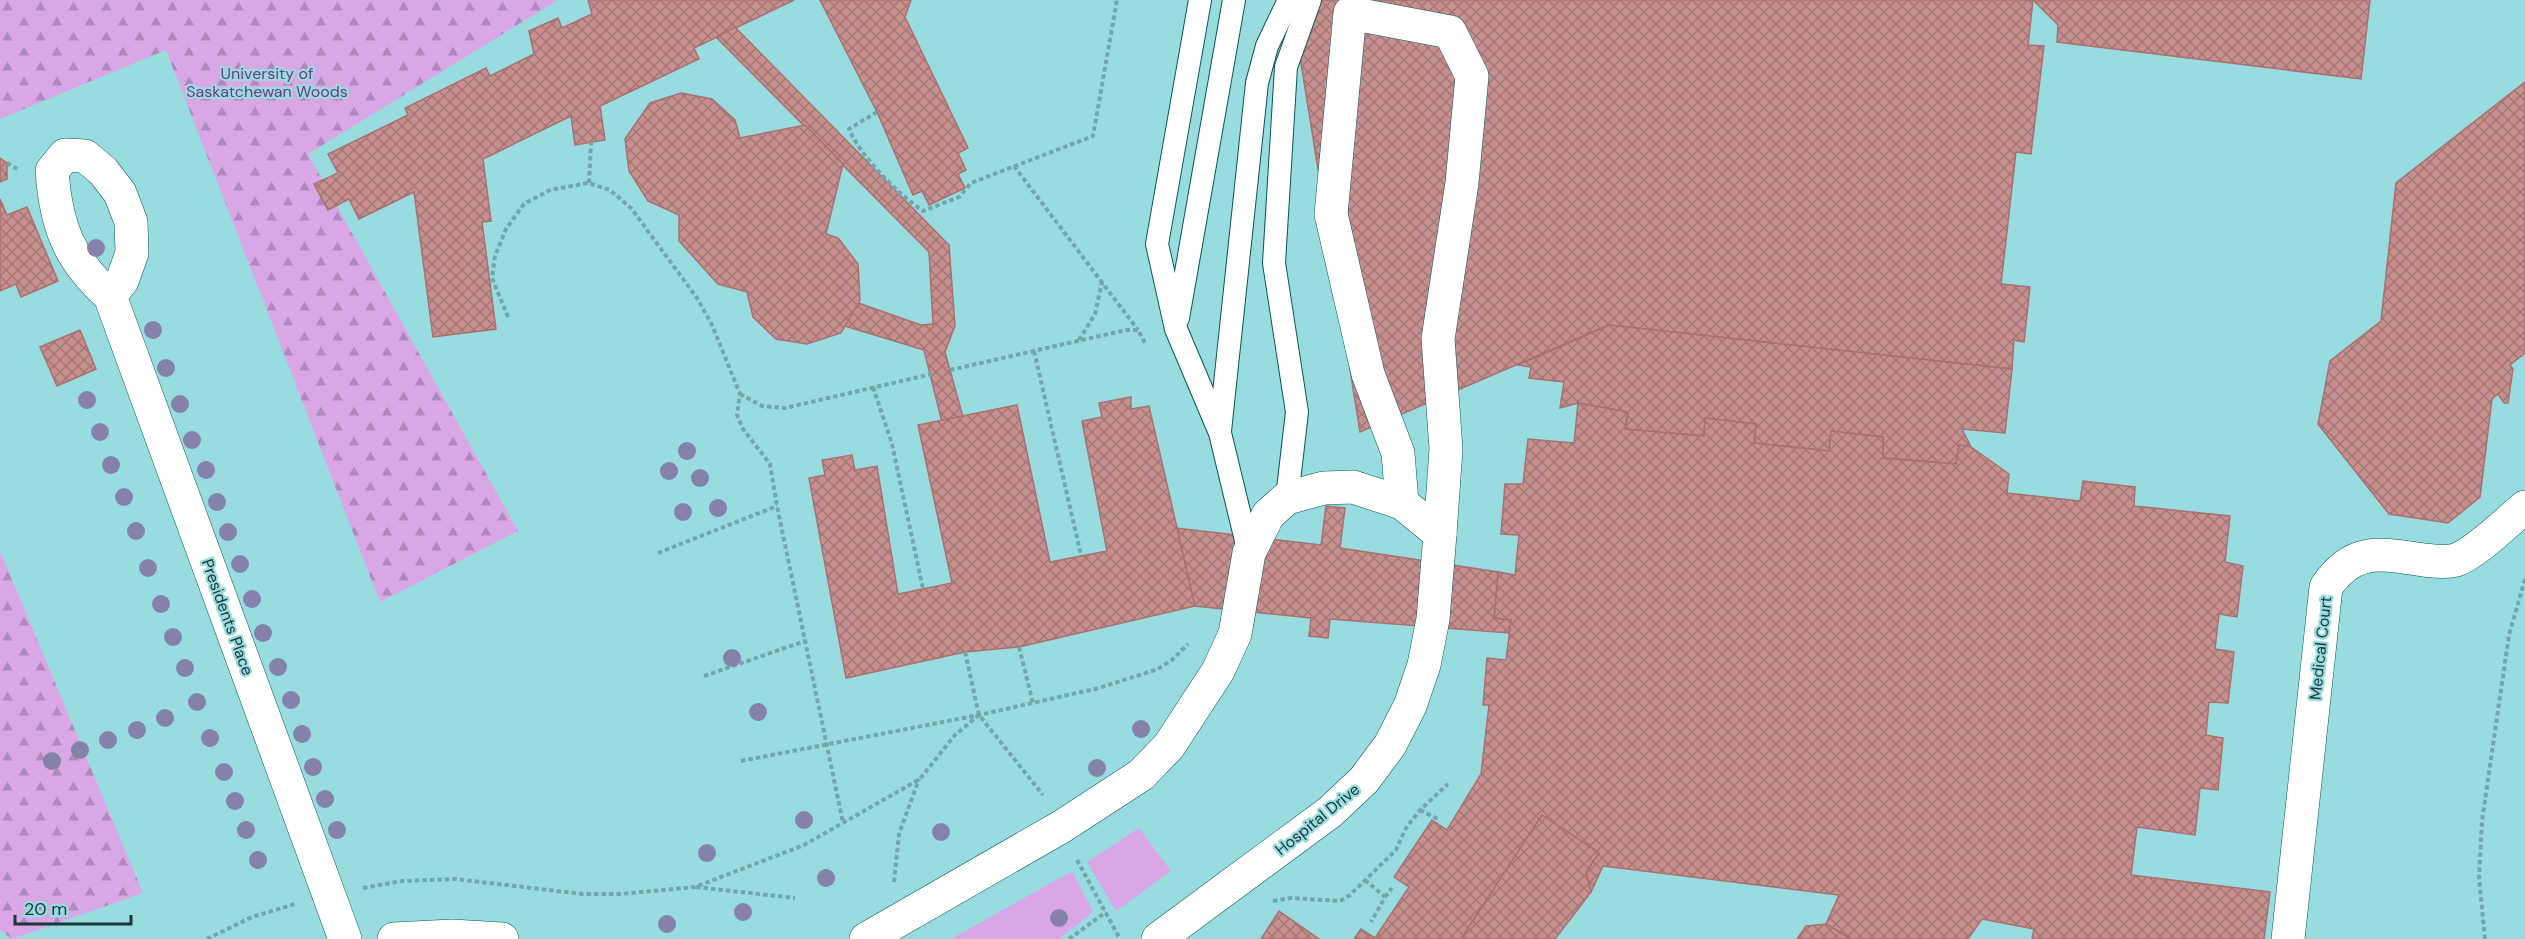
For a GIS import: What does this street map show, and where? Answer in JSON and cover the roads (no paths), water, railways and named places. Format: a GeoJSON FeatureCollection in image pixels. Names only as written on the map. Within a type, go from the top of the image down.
{"type":"FeatureCollection","features":[{"type":"Feature","properties":{"kind":"street"},"geometry":{"type":"LineString","coordinates":[[1351,6],[1331,214],[1368,374],[1398,453],[1402,503]]}},
{"type":"Feature","properties":{"kind":"street","name":"Hospital Drive"},"geometry":{"type":"LineString","coordinates":[[1158,939],[1330,812],[1364,780],[1390,745],[1410,706],[1424,664],[1433,619],[1446,449],[1438,339],[1462,183],[1472,76],[1450,32],[1351,6]]}},
{"type":"Feature","properties":{"kind":"street","name":"Presidents Place"},"geometry":{"type":"LineString","coordinates":[[111,296],[345,939]]}},
{"type":"Feature","properties":{"kind":"street"},"geometry":{"type":"LineString","coordinates":[[866,939],[895,924],[1054,814],[1141,775],[1169,746],[1191,716],[1218,671],[1235,633],[1249,553],[1268,515],[1287,498],[1324,488],[1353,487],[1402,503],[1440,534]]}},
{"type":"Feature","properties":{"kind":"street","name":"Medical Court"},"geometry":{"type":"LineString","coordinates":[[2288,939],[2326,587],[2338,570],[2358,558],[2377,554],[2441,562],[2456,560],[2469,553],[2525,507]]}},
{"type":"Feature","properties":{"kind":"street"},"geometry":{"type":"LineString","coordinates":[[394,939],[452,936],[502,939]]}},
{"type":"Feature","properties":{"kind":"lane"},"geometry":{"type":"LineString","coordinates":[[1200,0],[1157,244],[1176,329],[1220,433],[1249,553]]}},
{"type":"Feature","properties":{"kind":"lane"},"geometry":{"type":"LineString","coordinates":[[1176,329],[1234,0]]}},
{"type":"Feature","properties":{"kind":"lane"},"geometry":{"type":"LineString","coordinates":[[1220,433],[1257,83],[1267,46],[1288,0]]}},
{"type":"Feature","properties":{"kind":"lane"},"geometry":{"type":"LineString","coordinates":[[1287,498],[1297,412],[1274,263],[1286,67],[1310,0]]}},
{"type":"Feature","properties":{"kind":"park label","name":"University of Saskatchewan Woods"},"geometry":{"type":"Point","coordinates":[267,82]}}]}
